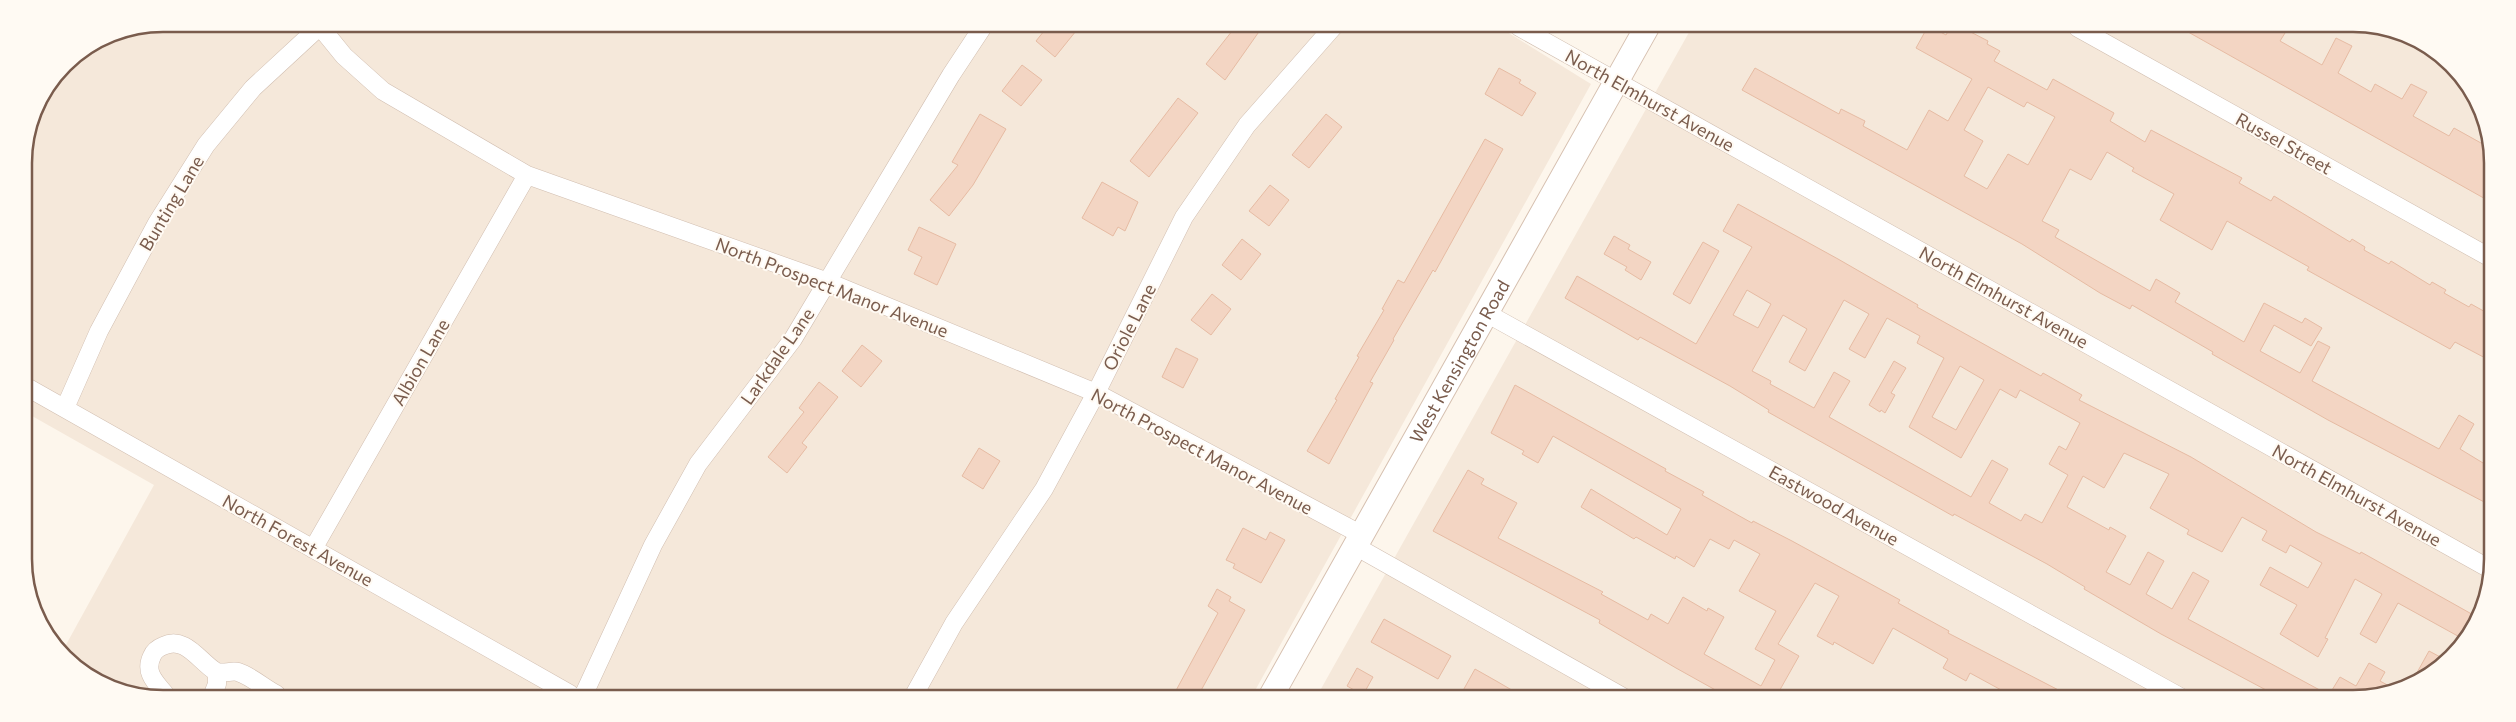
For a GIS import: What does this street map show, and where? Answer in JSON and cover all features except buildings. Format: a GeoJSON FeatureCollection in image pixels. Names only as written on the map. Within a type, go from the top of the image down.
{"type":"FeatureCollection","features":[{"type":"Feature","properties":{"kind":"main road","name":"West Kensington Road"},"geometry":{"type":"LineString","coordinates":[[1276,689],[1644,32]]}},
{"type":"Feature","properties":{"kind":"street","name":"Oriole Lane"},"geometry":{"type":"LineString","coordinates":[[917,690],[954,624],[1044,489],[1096,393],[1184,216],[1247,125],[1328,32]]}},
{"type":"Feature","properties":{"kind":"street","name":"North Elmhurst Avenue"},"geometry":{"type":"LineString","coordinates":[[1529,32],[2483,565]]}},
{"type":"Feature","properties":{"kind":"street","name":"Russel Street"},"geometry":{"type":"LineString","coordinates":[[2085,32],[2484,254]]}},
{"type":"Feature","properties":{"kind":"street","name":"Bunting Lane"},"geometry":{"type":"LineString","coordinates":[[64,408],[112,306],[157,223],[206,144],[253,88],[311,33]]}},
{"type":"Feature","properties":{"kind":"street","name":"North Prospect Manor Avenue"},"geometry":{"type":"LineString","coordinates":[[325,33],[344,56],[383,91],[527,175],[828,282],[1096,393],[1358,541],[1612,689]]}},
{"type":"Feature","properties":{"kind":"street","name":"Larkdale Lane"},"geometry":{"type":"LineString","coordinates":[[586,690],[653,545],[698,464],[793,338],[951,75],[980,33]]}},
{"type":"Feature","properties":{"kind":"street","name":"Albion Lane"},"geometry":{"type":"LineString","coordinates":[[314,549],[527,175]]}},
{"type":"Feature","properties":{"kind":"street","name":"Eastwood Avenue"},"geometry":{"type":"LineString","coordinates":[[1486,313],[2166,689]]}},
{"type":"Feature","properties":{"kind":"street","name":"North Forest Avenue"},"geometry":{"type":"LineString","coordinates":[[32,390],[563,690]]}},
{"type":"Feature","properties":{"kind":"street"},"geometry":{"type":"LineString","coordinates":[[160,690],[151,678],[149,670],[153,653],[168,644],[177,643],[187,647],[217,672],[238,672],[269,690]]}},
{"type":"Feature","properties":{"kind":"street"},"geometry":{"type":"LineString","coordinates":[[215,690],[217,684],[217,672]]}},
{"type":"Feature","properties":{"kind":"shaded area"},"geometry":{"type":"Polygon","coordinates":[[[1508,32],[1591,84],[1256,690],[164,690],[130,685],[106,676],[91,667],[66,646],[154,485],[32,416],[33,155],[37,130],[50,98],[65,77],[77,65],[98,50],[130,37],[155,33],[1508,32]]]}},
{"type":"Feature","properties":{"kind":"shaded area"},"geometry":{"type":"Polygon","coordinates":[[[1689,32],[2352,32],[2386,37],[2418,50],[2445,71],[2470,106],[2481,138],[2484,164],[2484,558],[2477,600],[2461,631],[2445,651],[2410,676],[2394,683],[2361,689],[1321,689],[1689,32]]]}}]}
